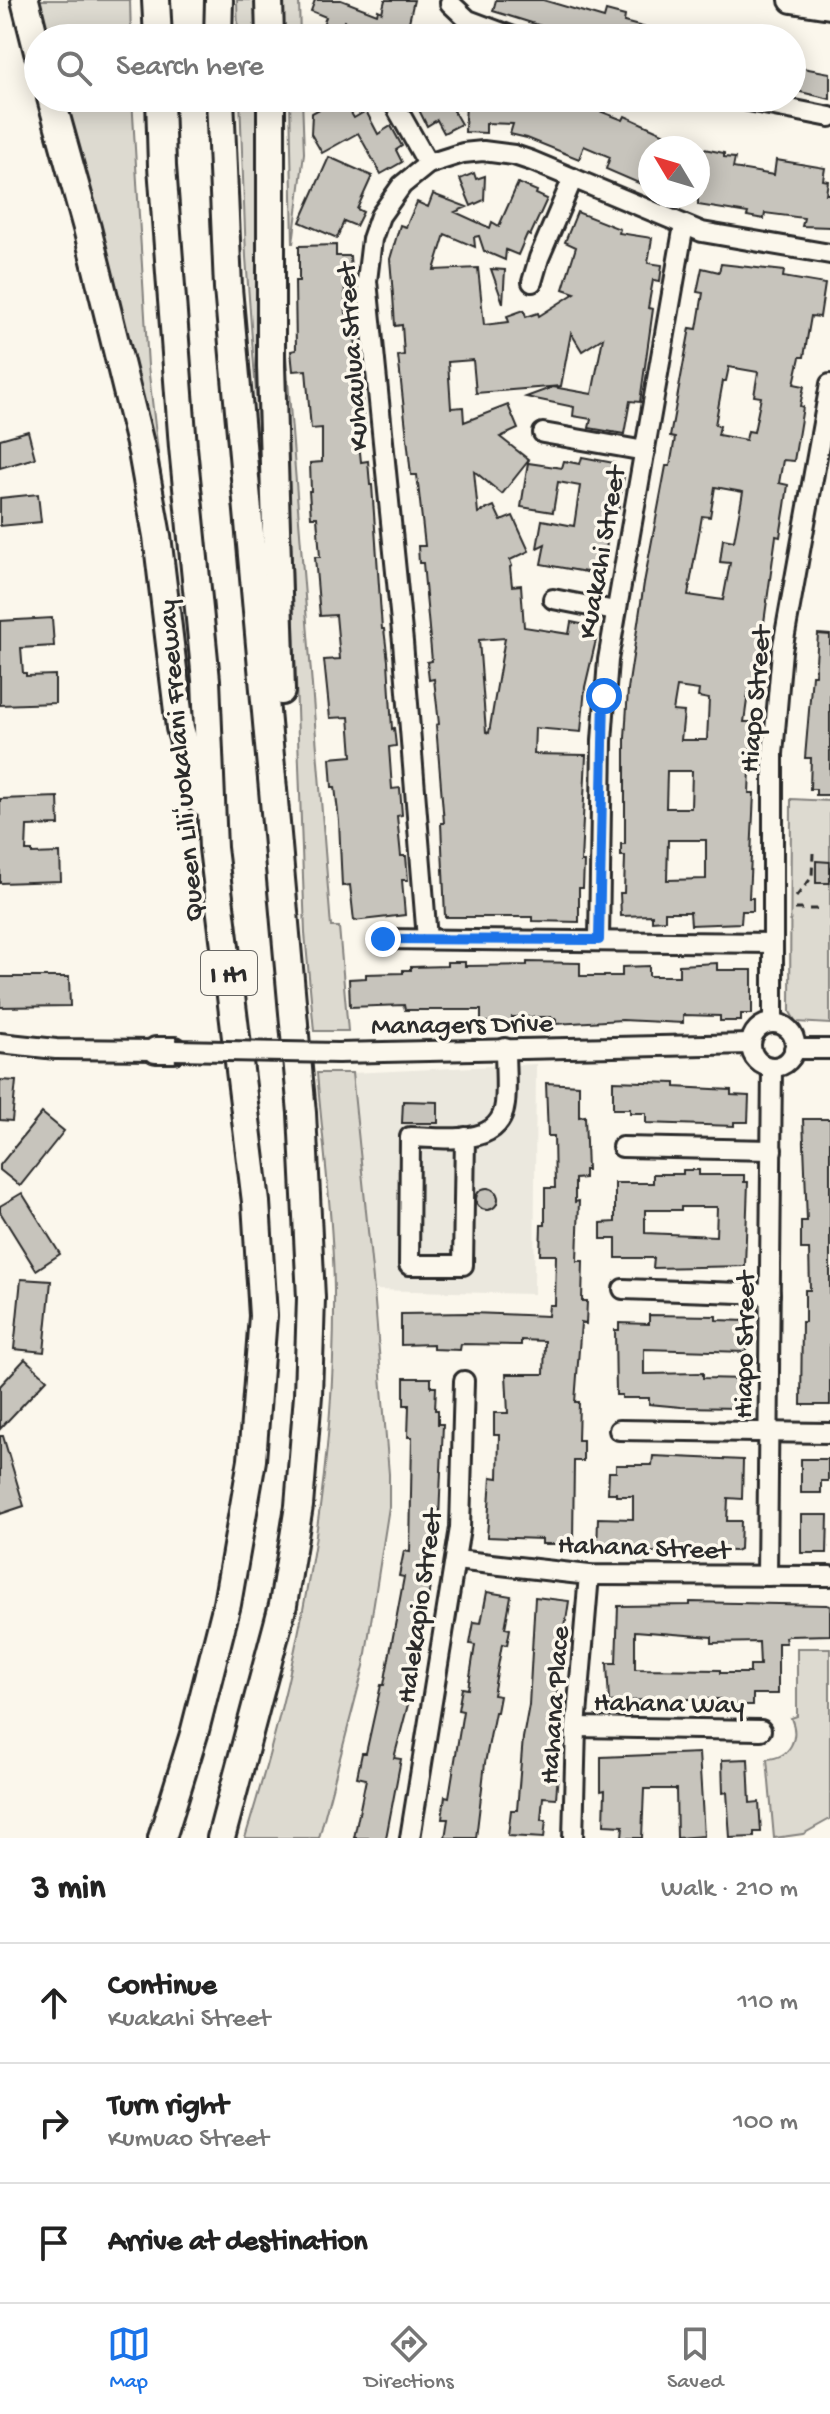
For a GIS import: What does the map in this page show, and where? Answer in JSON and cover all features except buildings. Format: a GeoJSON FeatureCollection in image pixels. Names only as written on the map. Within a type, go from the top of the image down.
{"type":"FeatureCollection","features":[{"type":"Feature","properties":{"kind":"highway"},"geometry":{"type":"LineString","coordinates":[[25,0],[31,24]]}},
{"type":"Feature","properties":{"kind":"highway"},"geometry":{"type":"LineString","coordinates":[[156,0],[157,24]]}},
{"type":"Feature","properties":{"kind":"highway"},"geometry":{"type":"LineString","coordinates":[[218,24],[219,0]]}},
{"type":"Feature","properties":{"kind":"highway"},"geometry":{"type":"LineString","coordinates":[[55,112],[142,452],[157,536],[180,728],[213,848]]}},
{"type":"Feature","properties":{"kind":"highway","name":"Queen Liliʻuokalani Freeway"},"geometry":{"type":"LineString","coordinates":[[161,112],[183,447],[206,680],[213,848],[256,1202],[263,1316],[252,1460],[227,1604],[194,1734],[162,1838]]}},
{"type":"Feature","properties":{"kind":"highway","name":"I H1"},"geometry":{"type":"LineString","coordinates":[[221,112],[228,288],[302,1113],[311,1298],[308,1395],[299,1506],[283,1605],[221,1838]]}},
{"type":"Feature","properties":{"kind":"highway"},"geometry":{"type":"LineString","coordinates":[[271,112],[271,366],[282,712],[275,799]]}},
{"type":"Feature","properties":{"kind":"main road"},"geometry":{"type":"LineString","coordinates":[[792,0],[830,6]]}},
{"type":"Feature","properties":{"kind":"street"},"geometry":{"type":"LineString","coordinates":[[450,3],[468,20],[479,24]]}},
{"type":"Feature","properties":{"kind":"street"},"geometry":{"type":"LineString","coordinates":[[399,112],[428,164]]}},
{"type":"Feature","properties":{"kind":"street"},"geometry":{"type":"LineString","coordinates":[[805,112],[830,117]]}},
{"type":"Feature","properties":{"kind":"street","name":"Kuhaulua Street"},"geometry":{"type":"LineString","coordinates":[[427,939],[405,658],[367,281],[372,239],[380,216],[402,185],[428,164],[463,153],[498,152],[514,155],[573,178],[702,232],[830,254]]}},
{"type":"Feature","properties":{"kind":"street"},"geometry":{"type":"LineString","coordinates":[[532,282],[573,178]]}},
{"type":"Feature","properties":{"kind":"street","name":"Kuakahi Street"},"geometry":{"type":"LineString","coordinates":[[599,940],[604,696],[615,611],[684,225]]}},
{"type":"Feature","properties":{"kind":"street","name":"Hiapo Street"},"geometry":{"type":"LineString","coordinates":[[773,1023],[773,754],[776,695],[830,384]]}},
{"type":"Feature","properties":{"kind":"street"},"geometry":{"type":"LineString","coordinates":[[543,433],[645,451]]}},
{"type":"Feature","properties":{"kind":"street"},"geometry":{"type":"LineString","coordinates":[[553,599],[615,611]]}},
{"type":"Feature","properties":{"kind":"street"},"geometry":{"type":"LineString","coordinates":[[383,939],[773,943]]}},
{"type":"Feature","properties":{"kind":"street"},"geometry":{"type":"LineString","coordinates":[[773,1023],[790,1031],[794,1049],[789,1060],[772,1067],[759,1063],[751,1051],[751,1044],[755,1032],[773,1023]]}},
{"type":"Feature","properties":{"kind":"street","name":"Managers Drive"},"geometry":{"type":"LineString","coordinates":[[0,1043],[76,1049],[338,1053],[751,1044]]}},
{"type":"Feature","properties":{"kind":"street"},"geometry":{"type":"LineString","coordinates":[[465,1137],[463,1265],[409,1265],[410,1137],[479,1136],[492,1129],[505,1107],[505,1048]]}},
{"type":"Feature","properties":{"kind":"street"},"geometry":{"type":"LineString","coordinates":[[794,1049],[830,1049]]}},
{"type":"Feature","properties":{"kind":"street","name":"Hiapo Street"},"geometry":{"type":"LineString","coordinates":[[767,1576],[772,1067]]}},
{"type":"Feature","properties":{"kind":"street"},"geometry":{"type":"LineString","coordinates":[[622,1147],[772,1150]]}},
{"type":"Feature","properties":{"kind":"street"},"geometry":{"type":"LineString","coordinates":[[623,1289],[770,1294]]}},
{"type":"Feature","properties":{"kind":"street","name":"Halekapio Street"},"geometry":{"type":"LineString","coordinates":[[410,1838],[460,1528],[464,1381]]}},
{"type":"Feature","properties":{"kind":"street"},"geometry":{"type":"LineString","coordinates":[[619,1430],[830,1433]]}},
{"type":"Feature","properties":{"kind":"street","name":"Hahana Street"},"geometry":{"type":"LineString","coordinates":[[456,1560],[589,1575],[830,1576]]}},
{"type":"Feature","properties":{"kind":"street","name":"Hahana Place"},"geometry":{"type":"LineString","coordinates":[[573,1838],[576,1727],[589,1575]]}},
{"type":"Feature","properties":{"kind":"street","name":"Hahana Way"},"geometry":{"type":"LineString","coordinates":[[576,1727],[761,1730]]}},
{"type":"Feature","properties":{"kind":"path"},"geometry":{"type":"LineString","coordinates":[[796,897],[812,877],[813,853]]}},
{"type":"Feature","properties":{"kind":"path"},"geometry":{"type":"LineString","coordinates":[[795,909],[817,909]]}},
{"type":"Feature","properties":{"kind":"shaded area"},"geometry":{"type":"Polygon","coordinates":[[[31,0],[130,0],[131,24],[38,24],[31,0]]]}},
{"type":"Feature","properties":{"kind":"shaded area"},"geometry":{"type":"Polygon","coordinates":[[[237,0],[258,0],[259,24],[238,24],[237,0]]]}},
{"type":"Feature","properties":{"kind":"shaded area"},"geometry":{"type":"Polygon","coordinates":[[[283,0],[299,0],[300,24],[282,24],[283,0]]]}},
{"type":"Feature","properties":{"kind":"shaded area"},"geometry":{"type":"Polygon","coordinates":[[[62,112],[133,112],[148,366],[168,537],[62,112]]]}},
{"type":"Feature","properties":{"kind":"shaded area"},"geometry":{"type":"Polygon","coordinates":[[[241,112],[260,112],[259,435],[246,257],[241,112]]]}},
{"type":"Feature","properties":{"kind":"shaded area"},"geometry":{"type":"Polygon","coordinates":[[[290,112],[303,112],[304,153],[293,244],[290,112]]]}},
{"type":"Feature","properties":{"kind":"shaded area"},"geometry":{"type":"Polygon","coordinates":[[[283,317],[331,927],[339,927],[348,1031],[314,1031],[305,933],[283,317]]]}},
{"type":"Feature","properties":{"kind":"shaded area"},"geometry":{"type":"Polygon","coordinates":[[[791,799],[830,801],[830,1024],[796,1022],[790,1012],[791,799]]]}},
{"type":"Feature","properties":{"kind":"shaded area"},"geometry":{"type":"Polygon","coordinates":[[[536,1064],[534,1294],[374,1290],[352,1073],[536,1064]]]}},
{"type":"Feature","properties":{"kind":"shaded area"},"geometry":{"type":"Polygon","coordinates":[[[317,1073],[352,1073],[374,1290],[389,1507],[364,1666],[319,1838],[245,1838],[298,1636],[311,1568],[329,1430],[334,1290],[317,1073]]]}},
{"type":"Feature","properties":{"kind":"shaded area"},"geometry":{"type":"Polygon","coordinates":[[[797,1648],[830,1648],[830,1819],[803,1834],[774,1838],[767,1759],[782,1755],[793,1739],[791,1718],[797,1716],[797,1648]]]}},
{"type":"Feature","properties":{"kind":"route"},"geometry":{"type":"LineString","coordinates":[[383,939],[599,940],[604,696]]}}]}
